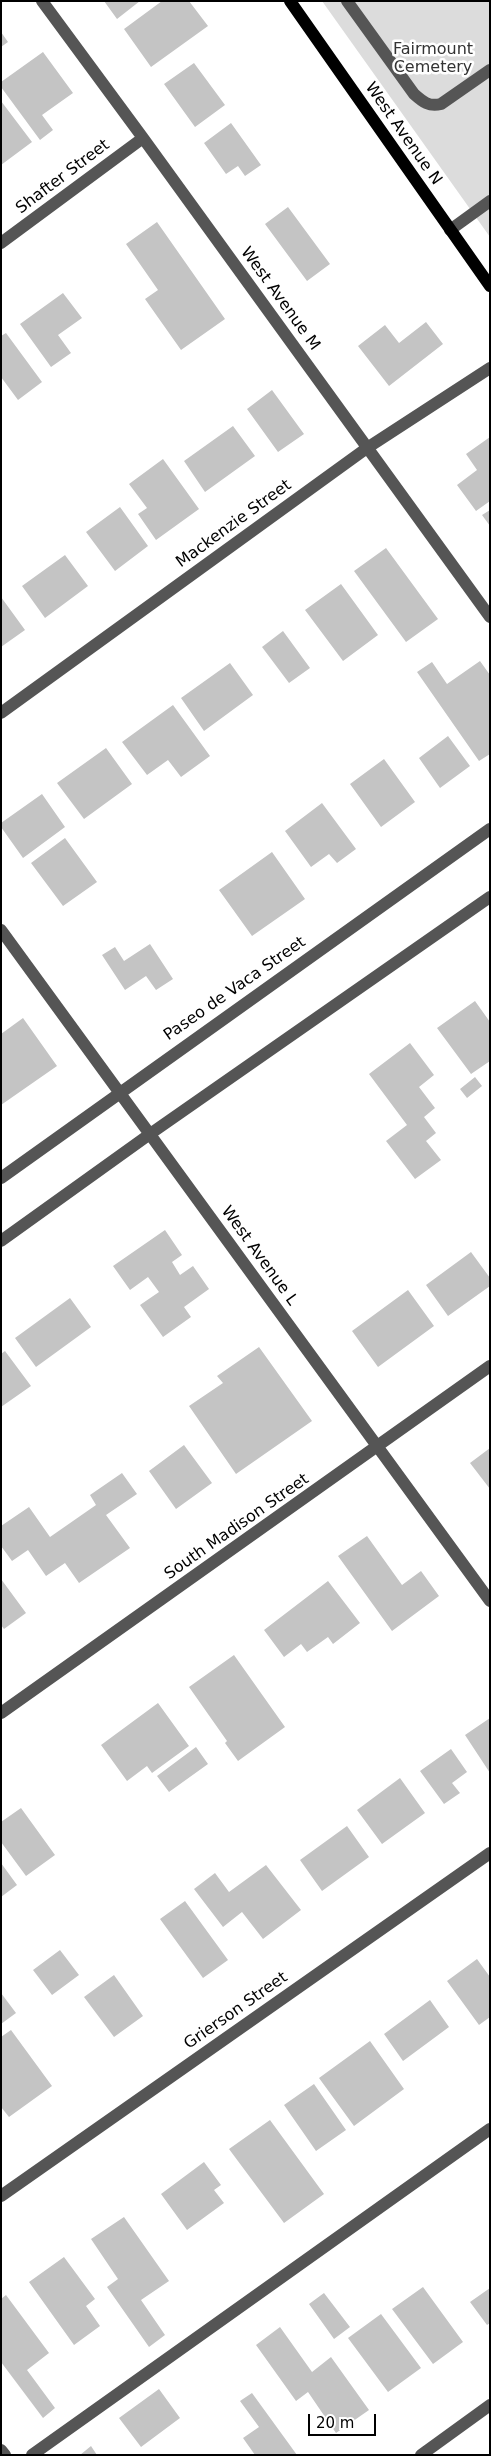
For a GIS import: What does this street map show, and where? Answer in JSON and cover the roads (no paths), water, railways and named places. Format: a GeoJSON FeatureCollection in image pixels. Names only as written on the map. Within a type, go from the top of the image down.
{"type":"FeatureCollection","features":[{"type":"Feature","properties":{"kind":"main road","name":"West Avenue N"},"geometry":{"type":"LineString","coordinates":[[290,1],[490,286]]}},
{"type":"Feature","properties":{"kind":"street","name":"West Avenue M"},"geometry":{"type":"LineString","coordinates":[[42,1],[490,617]]}},
{"type":"Feature","properties":{"kind":"street"},"geometry":{"type":"LineString","coordinates":[[346,1],[414,94],[424,104],[433,106],[442,104],[490,70]]}},
{"type":"Feature","properties":{"kind":"street","name":"Shafter Street"},"geometry":{"type":"LineString","coordinates":[[1,243],[143,138]]}},
{"type":"Feature","properties":{"kind":"street"},"geometry":{"type":"LineString","coordinates":[[450,230],[490,201]]}},
{"type":"Feature","properties":{"kind":"street","name":"Mackenzie Street"},"geometry":{"type":"LineString","coordinates":[[1,713],[367,448],[490,368]]}},
{"type":"Feature","properties":{"kind":"street","name":"Paseo de Vaca Street"},"geometry":{"type":"LineString","coordinates":[[1,1178],[490,829]]}},
{"type":"Feature","properties":{"kind":"street"},"geometry":{"type":"LineString","coordinates":[[1,1241],[150,1134],[490,898]]}},
{"type":"Feature","properties":{"kind":"street","name":"West Avenue L"},"geometry":{"type":"LineString","coordinates":[[1,930],[490,1601]]}},
{"type":"Feature","properties":{"kind":"street","name":"South Madison Street"},"geometry":{"type":"LineString","coordinates":[[1,1713],[490,1366]]}},
{"type":"Feature","properties":{"kind":"street","name":"Grierson Street"},"geometry":{"type":"LineString","coordinates":[[1,2196],[490,1853]]}},
{"type":"Feature","properties":{"kind":"street"},"geometry":{"type":"LineString","coordinates":[[32,2455],[490,2129]]}},
{"type":"Feature","properties":{"kind":"street"},"geometry":{"type":"LineString","coordinates":[[421,2455],[490,2405]]}},
{"type":"Feature","properties":{"kind":"street"},"geometry":{"type":"LineString","coordinates":[[1,2450],[5,2455]]}},
{"type":"Feature","properties":{"kind":"park label","name":"Fairmount Cemetery"},"geometry":{"type":"Point","coordinates":[433,59]}}]}
